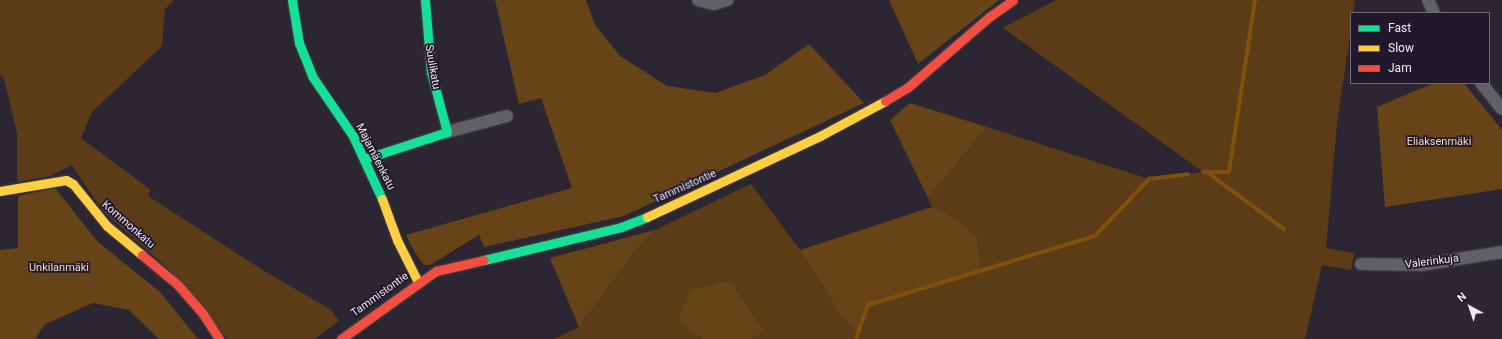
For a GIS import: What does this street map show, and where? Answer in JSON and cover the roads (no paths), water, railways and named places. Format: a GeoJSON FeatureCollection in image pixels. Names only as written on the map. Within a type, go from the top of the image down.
{"type":"FeatureCollection","features":[{"type":"Feature","properties":{"kind":"street","name":"Majamäenkatu"},"geometry":{"type":"LineString","coordinates":[[292,0],[299,43],[312,76],[353,136],[382,196],[397,240],[418,282]]}},
{"type":"Feature","properties":{"kind":"street","name":"Suulikatu"},"geometry":{"type":"LineString","coordinates":[[425,0],[430,65],[447,132]]}},
{"type":"Feature","properties":{"kind":"street"},"geometry":{"type":"LineString","coordinates":[[698,0],[714,4],[727,0]]}},
{"type":"Feature","properties":{"kind":"street","name":"Tammistontie"},"geometry":{"type":"LineString","coordinates":[[341,339],[418,282],[449,266],[621,227],[708,191],[880,105],[925,74],[989,17],[1013,0]]}},
{"type":"Feature","properties":{"kind":"street"},"geometry":{"type":"LineString","coordinates":[[1428,0],[1434,12]]}},
{"type":"Feature","properties":{"kind":"street"},"geometry":{"type":"LineString","coordinates":[[1482,84],[1502,109]]}},
{"type":"Feature","properties":{"kind":"street"},"geometry":{"type":"LineString","coordinates":[[364,159],[447,132],[507,116]]}},
{"type":"Feature","properties":{"kind":"street","name":"Kommonkatu"},"geometry":{"type":"LineString","coordinates":[[0,191],[55,180],[66,180],[73,184],[107,226],[178,285],[203,314],[219,339]]}},
{"type":"Feature","properties":{"kind":"street","name":"Valerinkuja"},"geometry":{"type":"LineString","coordinates":[[1361,264],[1420,265],[1502,252]]}},
{"type":"Feature","properties":{"kind":"waterway"},"geometry":{"type":"LineString","coordinates":[[1203,172],[1229,172],[1255,0]]}},
{"type":"Feature","properties":{"kind":"waterway"},"geometry":{"type":"LineString","coordinates":[[1207,172],[1284,229]]}},
{"type":"Feature","properties":{"kind":"waterway"},"geometry":{"type":"LineString","coordinates":[[856,339],[868,305],[1095,236],[1149,179],[1188,174]]}},
{"type":"Feature","properties":{"kind":"park label","name":"Eliaksenmäki"},"geometry":{"type":"Point","coordinates":[1439,142]}},
{"type":"Feature","properties":{"kind":"park label","name":"Unkilanmäki"},"geometry":{"type":"Point","coordinates":[59,268]}}]}
